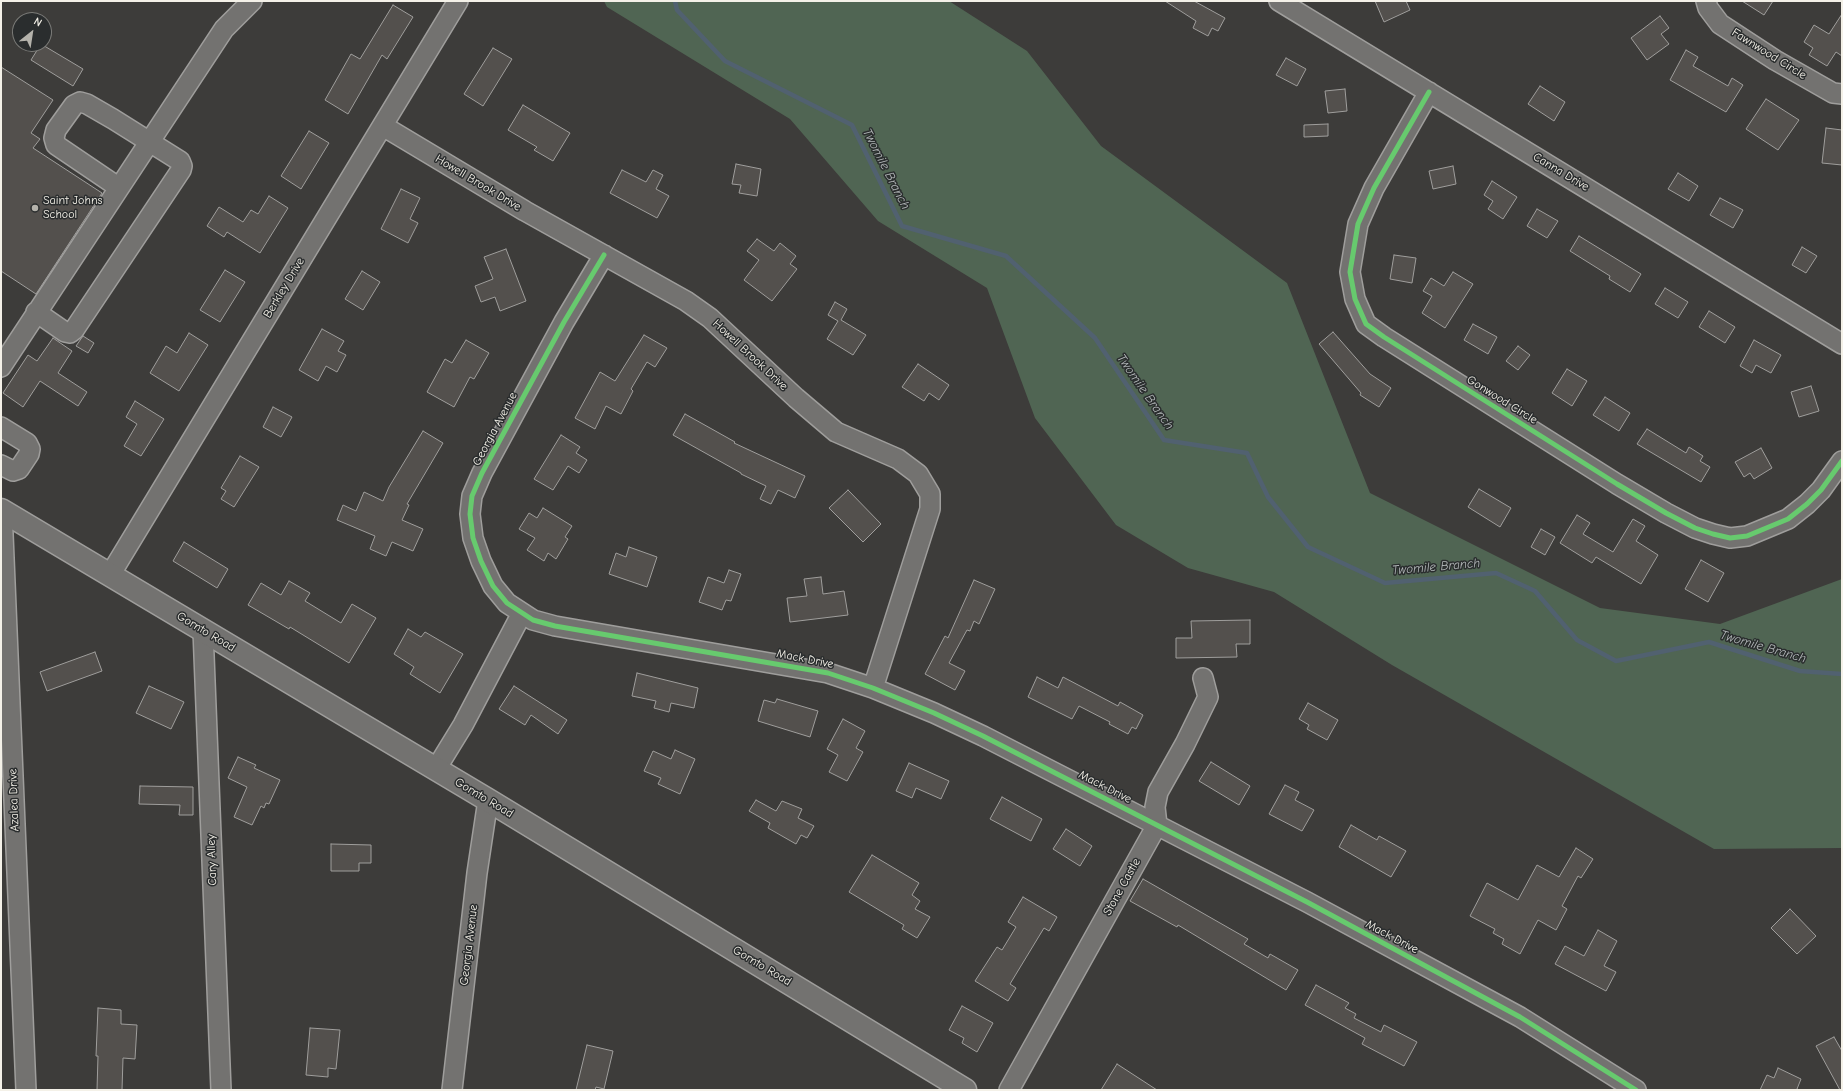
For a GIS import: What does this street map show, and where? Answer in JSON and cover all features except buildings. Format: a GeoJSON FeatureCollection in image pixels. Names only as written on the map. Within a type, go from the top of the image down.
{"type":"FeatureCollection","features":[{"type":"Feature","properties":{"kind":"main road","name":"Gornto Road"},"geometry":{"type":"LineString","coordinates":[[2,510],[488,800],[957,1088]]}},
{"type":"Feature","properties":{"kind":"street"},"geometry":{"type":"LineString","coordinates":[[1,367],[118,187],[224,29],[252,1]]}},
{"type":"Feature","properties":{"kind":"street","name":"Berkley Drive"},"geometry":{"type":"LineString","coordinates":[[110,575],[458,1]]}},
{"type":"Feature","properties":{"kind":"street","name":"Canna Drive"},"geometry":{"type":"LineString","coordinates":[[1279,1],[1842,344]]}},
{"type":"Feature","properties":{"kind":"street","name":"Fawnwood Circle"},"geometry":{"type":"LineString","coordinates":[[1706,1],[1708,8],[1720,24],[1775,60],[1833,93],[1842,94]]}},
{"type":"Feature","properties":{"kind":"street","name":"Gonwood Circle"},"geometry":{"type":"LineString","coordinates":[[1429,92],[1374,188],[1358,224],[1350,272],[1355,299],[1366,324],[1384,338],[1617,484],[1666,513],[1695,528],[1713,534],[1730,538],[1748,536],[1788,519],[1807,504],[1821,490],[1842,461]]}},
{"type":"Feature","properties":{"kind":"street"},"geometry":{"type":"LineString","coordinates":[[36,312],[64,332],[70,333],[74,330],[181,170],[182,166],[180,161],[113,119],[87,104],[80,102],[74,105],[56,130],[54,138],[56,145],[118,187]]}},
{"type":"Feature","properties":{"kind":"street","name":"Howell Brook Drive"},"geometry":{"type":"LineString","coordinates":[[383,126],[686,301],[710,318],[796,398],[836,432],[898,460],[918,474],[926,484],[930,494],[930,509],[873,688]]}},
{"type":"Feature","properties":{"kind":"street","name":"Georgia Avenue"},"geometry":{"type":"LineString","coordinates":[[522,613],[507,603],[493,586],[481,561],[473,538],[470,514],[472,496],[482,473],[564,322],[604,255]]}},
{"type":"Feature","properties":{"kind":"street"},"geometry":{"type":"LineString","coordinates":[[1,427],[27,443],[30,449],[29,454],[20,469],[13,471],[1,465]]}},
{"type":"Feature","properties":{"kind":"street","name":"Azalea Drive"},"geometry":{"type":"LineString","coordinates":[[2,510],[8,821],[26,1090]]}},
{"type":"Feature","properties":{"kind":"street"},"geometry":{"type":"LineString","coordinates":[[436,769],[463,725],[522,613]]}},
{"type":"Feature","properties":{"kind":"street","name":"Mack Drive"},"geometry":{"type":"LineString","coordinates":[[522,613],[533,620],[554,626],[828,673],[873,688],[983,736],[1307,902],[1520,1017],[1636,1090]]}},
{"type":"Feature","properties":{"kind":"street","name":"Cary Alley"},"geometry":{"type":"LineString","coordinates":[[203,630],[221,1090]]}},
{"type":"Feature","properties":{"kind":"street"},"geometry":{"type":"LineString","coordinates":[[1157,825],[1156,807],[1158,792],[1185,744],[1208,698],[1203,678]]}},
{"type":"Feature","properties":{"kind":"street","name":"Georgia Avenue"},"geometry":{"type":"LineString","coordinates":[[452,1090],[477,873],[488,800]]}},
{"type":"Feature","properties":{"kind":"street","name":"Stone Castle"},"geometry":{"type":"LineString","coordinates":[[1009,1090],[1157,825]]}},
{"type":"Feature","properties":{"kind":"green space"},"geometry":{"type":"Polygon","coordinates":[[[604,1],[949,1],[1027,51],[1101,146],[1287,283],[1370,493],[1600,608],[1720,624],[1842,579],[1842,848],[1714,849],[1392,665],[1274,592],[1188,568],[1116,525],[1035,418],[987,288],[878,221],[790,119],[607,7],[604,1]]]}},
{"type":"Feature","properties":{"kind":"waterway","name":"Twomile Branch"},"geometry":{"type":"LineString","coordinates":[[675,1],[677,10],[725,61],[852,125],[902,226],[1006,256],[1095,338],[1164,440],[1247,453],[1268,497],[1308,547],[1385,583],[1496,573],[1535,591],[1577,640],[1616,661],[1709,642],[1800,671],[1842,674]]}},
{"type":"Feature","properties":{"kind":"cycle path"},"geometry":{"type":"LineString","coordinates":[[1429,92],[1374,188],[1358,224],[1350,272],[1355,299],[1366,324],[1384,337],[1617,484],[1666,513],[1695,528],[1713,534],[1730,538],[1747,536],[1788,519],[1807,504],[1821,490],[1842,461]]}},
{"type":"Feature","properties":{"kind":"cycle path"},"geometry":{"type":"LineString","coordinates":[[604,255],[564,322],[482,473],[472,496],[470,514],[473,538],[481,561],[493,586],[507,603],[533,620],[555,626],[828,673],[873,688],[934,713],[983,736],[1307,902],[1520,1017],[1636,1090]]}},
{"type":"Feature","properties":{"kind":"place","name":"Saint Johns School"},"geometry":{"type":"Point","coordinates":[35,208]}}]}
